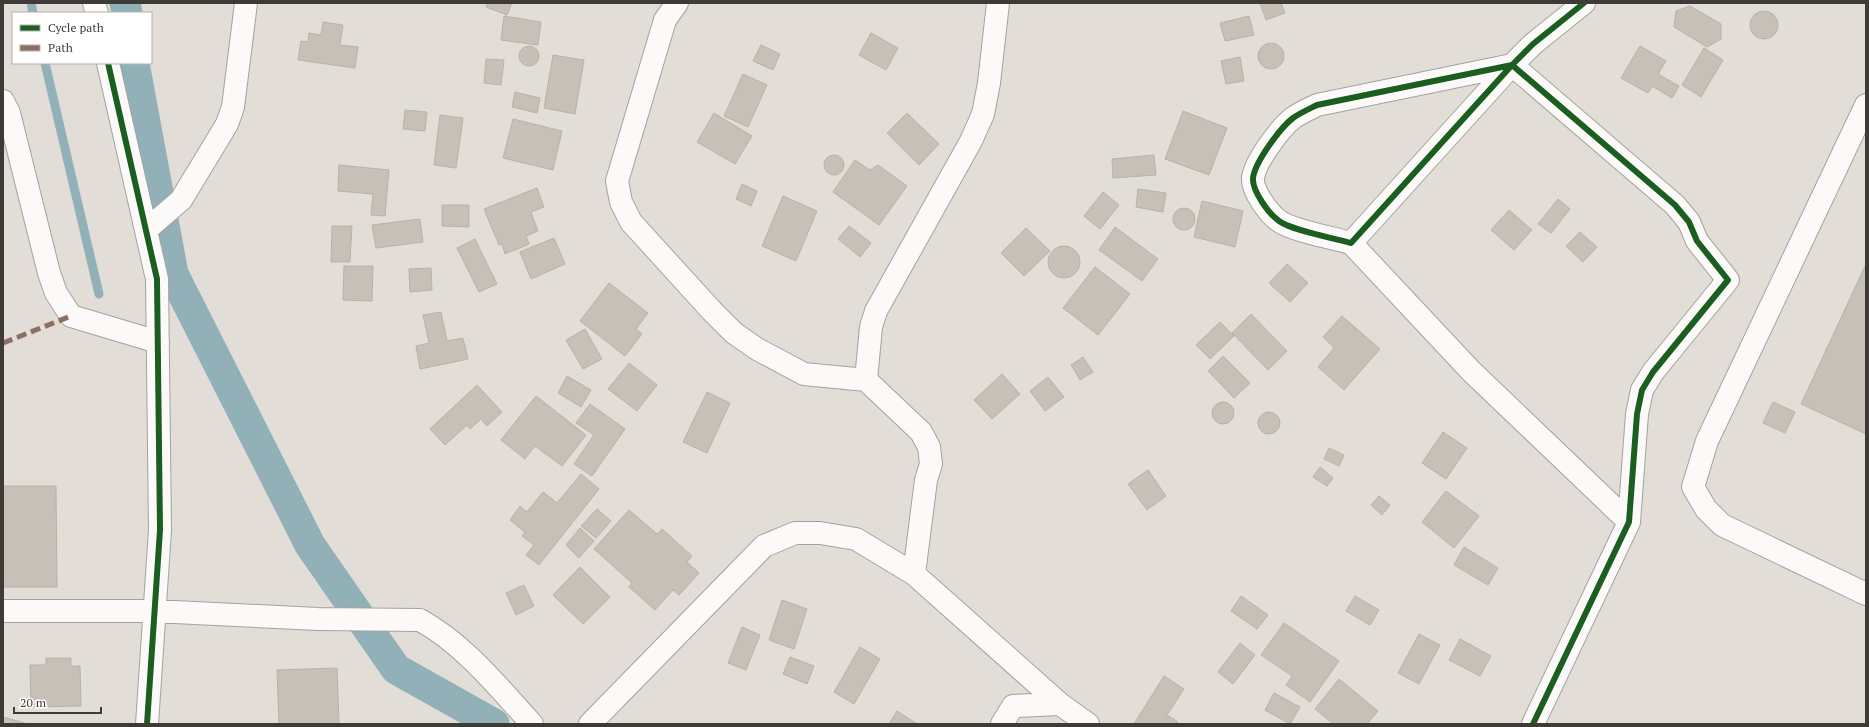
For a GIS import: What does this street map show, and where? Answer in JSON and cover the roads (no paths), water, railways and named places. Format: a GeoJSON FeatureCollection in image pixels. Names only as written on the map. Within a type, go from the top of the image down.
{"type":"FeatureCollection","features":[{"type":"Feature","properties":{"kind":"street"},"geometry":{"type":"LineString","coordinates":[[146,230],[181,200],[226,124],[233,107],[246,3]]}},
{"type":"Feature","properties":{"kind":"street"},"geometry":{"type":"LineString","coordinates":[[677,3],[665,20],[617,181],[621,202],[631,222],[734,333],[757,349],[804,374],[866,380],[921,432],[929,447],[931,464],[926,480],[914,574]]}},
{"type":"Feature","properties":{"kind":"street"},"geometry":{"type":"LineString","coordinates":[[866,380],[871,327],[876,311],[971,141],[983,114],[990,83],[998,3]]}},
{"type":"Feature","properties":{"kind":"street"},"geometry":{"type":"LineString","coordinates":[[1352,243],[1512,65],[1533,44],[1584,3]]}},
{"type":"Feature","properties":{"kind":"street"},"geometry":{"type":"LineString","coordinates":[[108,64],[157,279],[160,530],[147,724]]}},
{"type":"Feature","properties":{"kind":"street"},"geometry":{"type":"LineString","coordinates":[[1512,65],[1317,105],[1293,118],[1279,130],[1264,153],[1253,179],[1266,211],[1280,222],[1352,243],[1471,371],[1629,522]]}},
{"type":"Feature","properties":{"kind":"street"},"geometry":{"type":"LineString","coordinates":[[1512,65],[1675,205],[1689,222],[1697,241],[1728,280],[1653,372],[1642,390],[1637,414],[1629,522],[1533,724]]}},
{"type":"Feature","properties":{"kind":"street"},"geometry":{"type":"LineString","coordinates":[[3,101],[9,113],[49,273],[56,293],[71,316],[158,342]]}},
{"type":"Feature","properties":{"kind":"street"},"geometry":{"type":"LineString","coordinates":[[1866,105],[1707,441],[1693,487],[1706,509],[1722,526],[1866,594]]}},
{"type":"Feature","properties":{"kind":"street"},"geometry":{"type":"LineString","coordinates":[[590,724],[764,546],[795,533],[820,533],[856,539],[914,574],[1060,704],[1088,724]]}},
{"type":"Feature","properties":{"kind":"street"},"geometry":{"type":"LineString","coordinates":[[3,612],[154,611],[318,619],[420,620],[434,628],[471,658],[532,724]]}},
{"type":"Feature","properties":{"kind":"street"},"geometry":{"type":"LineString","coordinates":[[1002,724],[1013,706],[1060,704]]}},
{"type":"Feature","properties":{"kind":"waterway"},"geometry":{"type":"LineString","coordinates":[[31,3],[33,12]]}},
{"type":"Feature","properties":{"kind":"waterway"},"geometry":{"type":"LineString","coordinates":[[125,3],[127,12]]}},
{"type":"Feature","properties":{"kind":"waterway"},"geometry":{"type":"LineString","coordinates":[[45,64],[99,294]]}},
{"type":"Feature","properties":{"kind":"waterway"},"geometry":{"type":"LineString","coordinates":[[134,64],[173,274],[310,545],[396,669],[494,724]]}}]}
